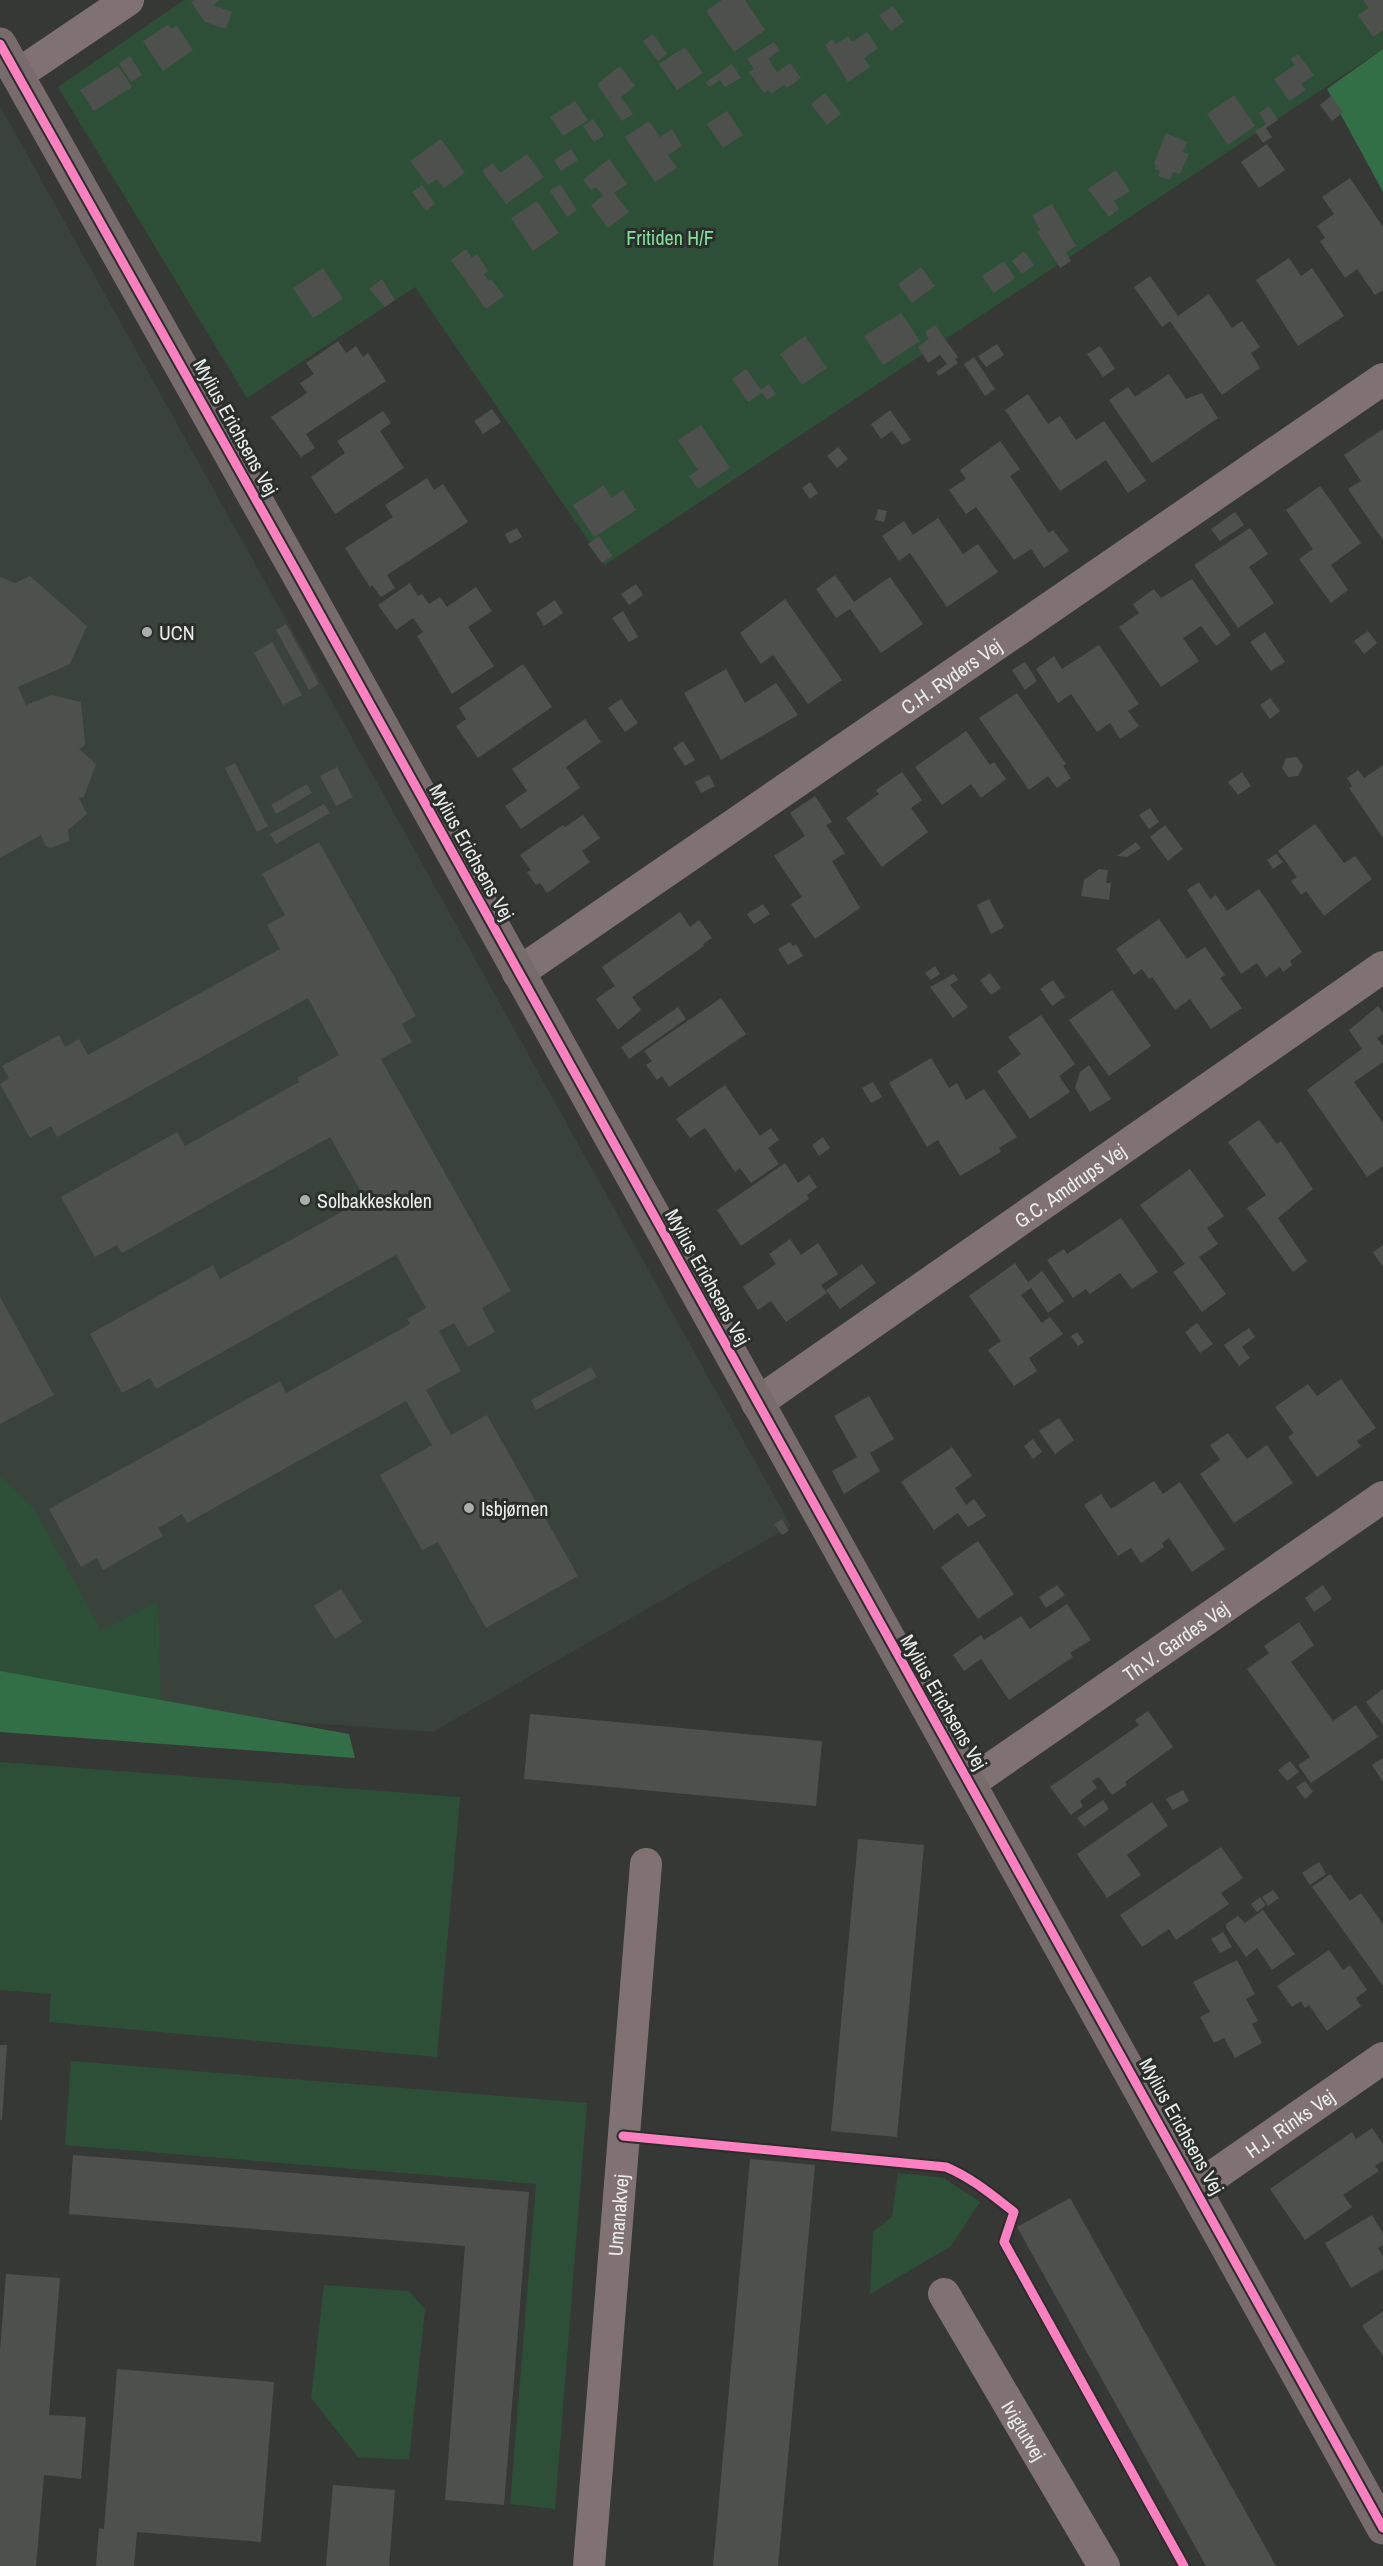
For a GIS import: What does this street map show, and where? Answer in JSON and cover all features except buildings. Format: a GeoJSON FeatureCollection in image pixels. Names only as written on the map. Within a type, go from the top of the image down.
{"type":"FeatureCollection","features":[{"type":"Feature","properties":{"kind":"street"},"geometry":{"type":"LineString","coordinates":[[17,75],[124,1]]}},
{"type":"Feature","properties":{"kind":"street","name":"Mylius Erichsens Vej"},"geometry":{"type":"LineString","coordinates":[[0,44],[1196,2188],[1383,2528]]}},
{"type":"Feature","properties":{"kind":"street","name":"C.H. Ryders Vej"},"geometry":{"type":"LineString","coordinates":[[518,973],[1383,379]]}},
{"type":"Feature","properties":{"kind":"street","name":"G.C. Amdrups Vej"},"geometry":{"type":"LineString","coordinates":[[757,1403],[1383,967]]}},
{"type":"Feature","properties":{"kind":"street","name":"Th.V. Gardes Vej"},"geometry":{"type":"LineString","coordinates":[[970,1783],[1383,1497]]}},
{"type":"Feature","properties":{"kind":"street","name":"Umanakvej"},"geometry":{"type":"LineString","coordinates":[[589,2566],[646,1864]]}},
{"type":"Feature","properties":{"kind":"street","name":"H.J. Rinks Vej"},"geometry":{"type":"LineString","coordinates":[[1196,2188],[1383,2058]]}},
{"type":"Feature","properties":{"kind":"street","name":"Ivigtutvej"},"geometry":{"type":"LineString","coordinates":[[944,2294],[1104,2566]]}},
{"type":"Feature","properties":{"kind":"shaded area","name":"Solbakkeskolen"},"geometry":{"type":"Polygon","coordinates":[[[0,106],[791,1526],[433,1732],[284,1721],[0,1684],[0,106]]]}},
{"type":"Feature","properties":{"kind":"green space","name":"Fritiden H/F"},"geometry":{"type":"Polygon","coordinates":[[[184,0],[1383,0],[1383,49],[605,565],[415,287],[247,398],[58,87],[184,0]]]}},
{"type":"Feature","properties":{"kind":"green space"},"geometry":{"type":"Polygon","coordinates":[[[1383,49],[1383,192],[1327,89],[1383,49]]]}},
{"type":"Feature","properties":{"kind":"green space"},"geometry":{"type":"Polygon","coordinates":[[[0,1476],[34,1509],[101,1630],[158,1602],[161,1705],[0,1684],[0,1476]]]}},
{"type":"Feature","properties":{"kind":"green space"},"geometry":{"type":"Polygon","coordinates":[[[0,1671],[349,1734],[355,1758],[0,1732],[0,1671]]]}},
{"type":"Feature","properties":{"kind":"green space"},"geometry":{"type":"Polygon","coordinates":[[[0,1762],[460,1797],[437,2057],[49,2022],[51,1994],[0,1990],[0,1762]]]}},
{"type":"Feature","properties":{"kind":"green space"},"geometry":{"type":"Polygon","coordinates":[[[71,2061],[587,2103],[555,2509],[510,2504],[536,2184],[65,2145],[71,2061]]]}},
{"type":"Feature","properties":{"kind":"green space"},"geometry":{"type":"Polygon","coordinates":[[[898,2173],[944,2178],[980,2202],[951,2246],[870,2294],[873,2232],[892,2217],[898,2173]]]}},
{"type":"Feature","properties":{"kind":"green space"},"geometry":{"type":"Polygon","coordinates":[[[324,2285],[409,2291],[425,2309],[409,2460],[358,2457],[311,2398],[324,2285]]]}},
{"type":"Feature","properties":{"kind":"cycle path"},"geometry":{"type":"LineString","coordinates":[[0,44],[296,571],[1383,2528]]}},
{"type":"Feature","properties":{"kind":"cycle path"},"geometry":{"type":"LineString","coordinates":[[623,2136],[946,2167],[998,2199],[1014,2212],[1004,2242],[1184,2566]]}},
{"type":"Feature","properties":{"kind":"place","name":"UCN"},"geometry":{"type":"Point","coordinates":[147,632]}},
{"type":"Feature","properties":{"kind":"place","name":"Solbakkeskolen"},"geometry":{"type":"Point","coordinates":[305,1200]}},
{"type":"Feature","properties":{"kind":"place","name":"Isbjørnen"},"geometry":{"type":"Point","coordinates":[469,1508]}}]}
